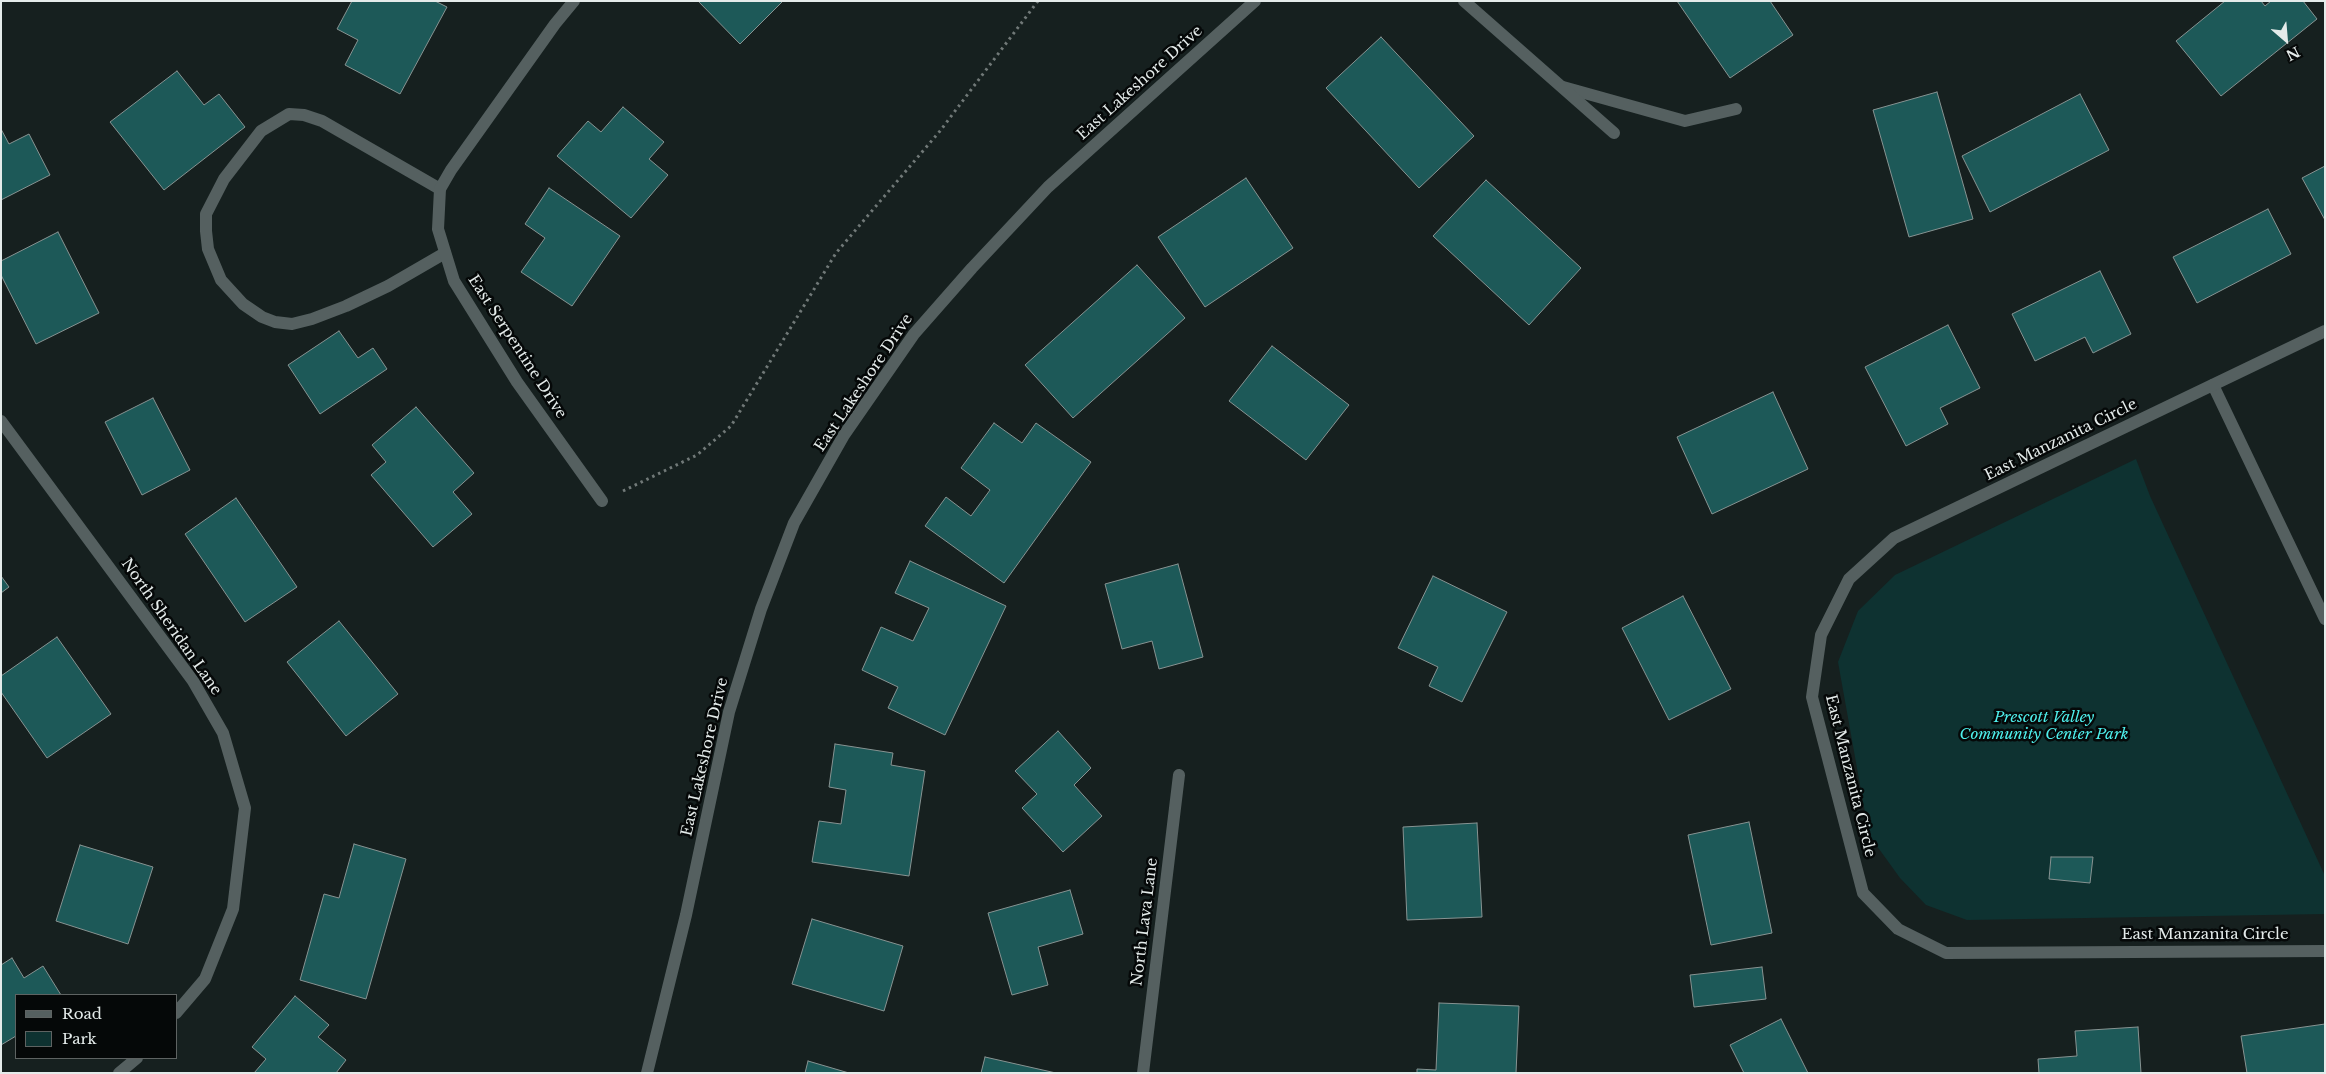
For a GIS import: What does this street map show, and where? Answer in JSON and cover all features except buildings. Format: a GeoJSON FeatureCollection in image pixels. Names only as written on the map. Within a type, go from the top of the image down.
{"type":"FeatureCollection","features":[{"type":"Feature","properties":{"kind":"street"},"geometry":{"type":"LineString","coordinates":[[445,253],[388,286],[346,306],[312,319],[292,324],[275,322],[262,317],[243,304],[221,280],[208,249],[206,214],[224,179],[261,131],[290,114],[304,115],[322,121],[440,189],[550,32],[574,1]]}},
{"type":"Feature","properties":{"kind":"street","name":"East Lakeshore Drive"},"geometry":{"type":"LineString","coordinates":[[647,1073],[686,915],[730,712],[755,628],[794,523],[844,435],[914,334],[1036,201],[1255,1]]}},
{"type":"Feature","properties":{"kind":"street"},"geometry":{"type":"LineString","coordinates":[[1464,1],[1614,133]]}},
{"type":"Feature","properties":{"kind":"street"},"geometry":{"type":"LineString","coordinates":[[1563,88],[1685,121],[1736,109]]}},
{"type":"Feature","properties":{"kind":"street","name":"East Serpentine Drive"},"geometry":{"type":"LineString","coordinates":[[440,189],[438,229],[454,281],[516,382],[602,501]]}},
{"type":"Feature","properties":{"kind":"street","name":"East Manzanita Circle"},"geometry":{"type":"LineString","coordinates":[[2325,331],[1894,538],[1849,579],[1821,635],[1812,697],[1863,893],[1898,929],[1946,953],[2325,951]]}},
{"type":"Feature","properties":{"kind":"street"},"geometry":{"type":"LineString","coordinates":[[2213,385],[2325,619]]}},
{"type":"Feature","properties":{"kind":"street","name":"North Sheridan Lane"},"geometry":{"type":"LineString","coordinates":[[1,421],[193,681],[223,733],[245,808],[233,909],[205,979],[178,1010]]}},
{"type":"Feature","properties":{"kind":"street","name":"North Lava Lane"},"geometry":{"type":"LineString","coordinates":[[1143,1073],[1179,775]]}},
{"type":"Feature","properties":{"kind":"street"},"geometry":{"type":"LineString","coordinates":[[120,1073],[136,1059]]}},
{"type":"Feature","properties":{"kind":"path"},"geometry":{"type":"LineString","coordinates":[[602,501],[697,455],[731,426],[836,253],[940,132],[1038,1]]}},
{"type":"Feature","properties":{"kind":"green space","name":"Prescott Valley Community Center Park"},"geometry":{"type":"Polygon","coordinates":[[[2136,459],[2150,496],[2325,876],[2325,914],[1967,920],[1926,905],[1900,878],[1869,835],[1838,662],[1858,611],[1895,575],[2136,459]]]}}]}
